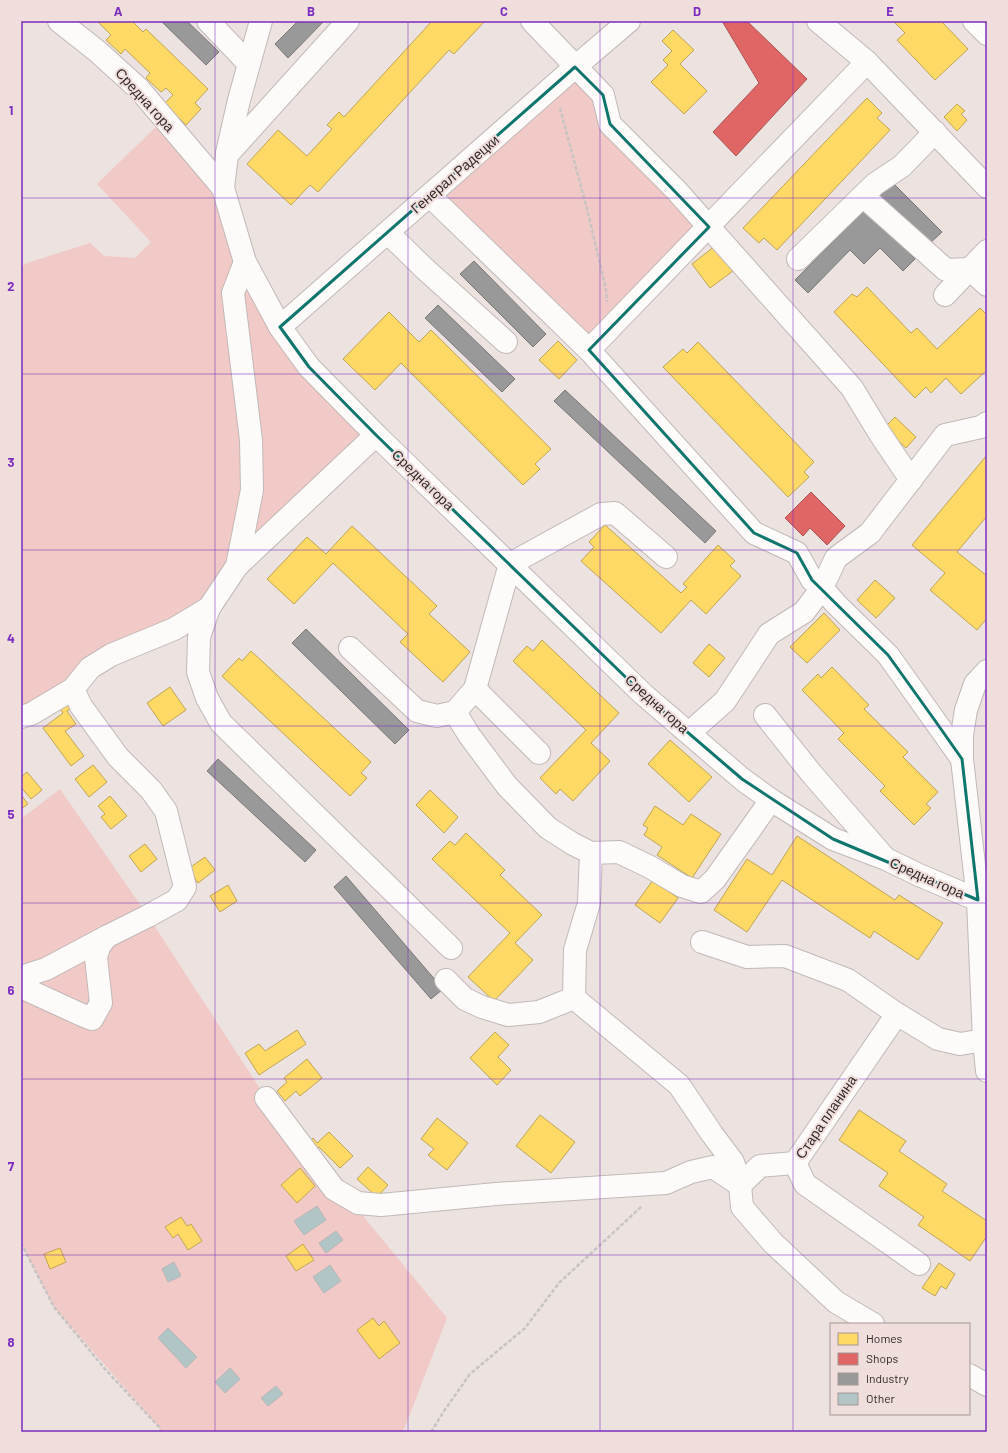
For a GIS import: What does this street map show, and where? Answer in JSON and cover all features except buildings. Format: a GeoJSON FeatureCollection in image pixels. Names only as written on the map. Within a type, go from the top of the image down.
{"type":"FeatureCollection","features":[{"type":"Feature","properties":{"kind":"street","name":"Средна гора"},"geometry":{"type":"LineString","coordinates":[[59,21],[97,51],[139,89],[223,188],[245,262],[280,327],[309,367],[376,435],[643,694],[742,779],[771,800],[833,839],[886,859],[919,875],[983,901]]}},
{"type":"Feature","properties":{"kind":"street"},"geometry":{"type":"LineString","coordinates":[[208,21],[249,64]]}},
{"type":"Feature","properties":{"kind":"street"},"geometry":{"type":"LineString","coordinates":[[223,188],[227,155],[239,100],[261,21]]}},
{"type":"Feature","properties":{"kind":"street"},"geometry":{"type":"LineString","coordinates":[[227,155],[348,21]]}},
{"type":"Feature","properties":{"kind":"street"},"geometry":{"type":"LineString","coordinates":[[532,21],[603,95],[610,124],[676,190],[852,388],[880,434],[911,480]]}},
{"type":"Feature","properties":{"kind":"street","name":"Генерал Радецки"},"geometry":{"type":"LineString","coordinates":[[280,327],[630,21]]}},
{"type":"Feature","properties":{"kind":"street"},"geometry":{"type":"LineString","coordinates":[[818,21],[867,62],[987,187]]}},
{"type":"Feature","properties":{"kind":"street"},"geometry":{"type":"LineString","coordinates":[[589,350],[867,62]]}},
{"type":"Feature","properties":{"kind":"street"},"geometry":{"type":"LineString","coordinates":[[798,259],[875,184],[902,166],[935,132]]}},
{"type":"Feature","properties":{"kind":"street"},"geometry":{"type":"LineString","coordinates":[[430,196],[589,350],[754,533],[797,553],[812,580],[822,588],[836,604],[888,655],[962,759]]}},
{"type":"Feature","properties":{"kind":"street"},"geometry":{"type":"LineString","coordinates":[[863,196],[946,270],[970,269],[987,285]]}},
{"type":"Feature","properties":{"kind":"street"},"geometry":{"type":"LineString","coordinates":[[388,233],[425,269],[506,342]]}},
{"type":"Feature","properties":{"kind":"street"},"geometry":{"type":"LineString","coordinates":[[945,295],[987,251]]}},
{"type":"Feature","properties":{"kind":"street"},"geometry":{"type":"LineString","coordinates":[[238,566],[252,490],[251,440],[234,294],[245,262]]}},
{"type":"Feature","properties":{"kind":"street"},"geometry":{"type":"LineString","coordinates":[[689,734],[725,702],[769,634],[804,612],[822,588],[836,558],[870,533],[945,435],[981,427],[987,423]]}},
{"type":"Feature","properties":{"kind":"street"},"geometry":{"type":"LineString","coordinates":[[376,435],[238,566],[209,608],[200,637],[198,672],[207,698],[221,723],[451,948]]}},
{"type":"Feature","properties":{"kind":"street"},"geometry":{"type":"LineString","coordinates":[[350,648],[417,711],[437,716],[455,712],[475,688],[510,564],[601,514],[615,513],[666,557]]}},
{"type":"Feature","properties":{"kind":"street"},"geometry":{"type":"LineString","coordinates":[[21,717],[31,714],[73,689],[90,668],[111,655],[174,629],[209,608]]}},
{"type":"Feature","properties":{"kind":"street"},"geometry":{"type":"LineString","coordinates":[[987,670],[975,684],[966,710],[962,735],[962,759],[983,901],[984,1040],[987,1071]]}},
{"type":"Feature","properties":{"kind":"street"},"geometry":{"type":"LineString","coordinates":[[475,688],[539,752]]}},
{"type":"Feature","properties":{"kind":"street"},"geometry":{"type":"LineString","coordinates":[[21,977],[46,969],[148,916],[177,900],[185,887],[166,811],[151,790],[118,757],[81,706],[73,689]]}},
{"type":"Feature","properties":{"kind":"street"},"geometry":{"type":"LineString","coordinates":[[455,712],[469,735],[507,786],[548,828],[573,844],[591,853],[619,852],[650,867],[682,886],[701,892],[715,879],[771,800]]}},
{"type":"Feature","properties":{"kind":"street"},"geometry":{"type":"LineString","coordinates":[[765,715],[811,773],[886,859]]}},
{"type":"Feature","properties":{"kind":"street"},"geometry":{"type":"LineString","coordinates":[[574,998],[575,950],[589,903],[591,853]]}},
{"type":"Feature","properties":{"kind":"street"},"geometry":{"type":"LineString","coordinates":[[21,987],[82,1016],[92,1018],[101,1003],[96,957],[99,947],[106,937]]}},
{"type":"Feature","properties":{"kind":"street"},"geometry":{"type":"LineString","coordinates":[[702,942],[747,957],[785,956],[848,980],[897,1014],[938,1039],[960,1044],[984,1040]]}},
{"type":"Feature","properties":{"kind":"street"},"geometry":{"type":"LineString","coordinates":[[446,980],[465,999],[482,1007],[508,1015],[539,1012],[574,998]]}},
{"type":"Feature","properties":{"kind":"street"},"geometry":{"type":"LineString","coordinates":[[574,998],[679,1085],[733,1162],[740,1186],[742,1207],[773,1243],[836,1302],[871,1323]]}},
{"type":"Feature","properties":{"kind":"street","name":"Стара планина"},"geometry":{"type":"LineString","coordinates":[[740,1186],[760,1166],[796,1163],[897,1014]]}},
{"type":"Feature","properties":{"kind":"street"},"geometry":{"type":"LineString","coordinates":[[266,1098],[334,1190],[358,1203],[381,1205],[496,1194],[666,1183],[691,1172],[713,1167],[740,1186]]}},
{"type":"Feature","properties":{"kind":"street"},"geometry":{"type":"LineString","coordinates":[[796,1163],[805,1184],[920,1264]]}},
{"type":"Feature","properties":{"kind":"street"},"geometry":{"type":"LineString","coordinates":[[970,1376],[987,1385]]}},
{"type":"Feature","properties":{"kind":"path"},"geometry":{"type":"LineString","coordinates":[[554,87],[587,209],[606,289],[611,327]]}},
{"type":"Feature","properties":{"kind":"path"},"geometry":{"type":"LineString","coordinates":[[431,1432],[470,1374],[526,1328],[559,1283],[666,1183]]}},
{"type":"Feature","properties":{"kind":"path"},"geometry":{"type":"LineString","coordinates":[[21,1242],[54,1307],[106,1369],[159,1427],[161,1432]]}},
{"type":"Feature","properties":{"kind":"highlighted area"},"geometry":{"type":"Polygon","coordinates":[[[575,67],[603,95],[610,124],[709,227],[589,350],[754,533],[797,553],[812,580],[888,655],[936,722],[962,759],[978,900],[833,839],[742,779],[643,694],[376,435],[309,367],[280,327],[575,67]]]}},
{"type":"Feature","properties":{"kind":"shaded area"},"geometry":{"type":"Polygon","coordinates":[[[575,67],[610,124],[709,227],[589,350],[430,196],[575,67]]]}},
{"type":"Feature","properties":{"kind":"shaded area"},"geometry":{"type":"Polygon","coordinates":[[[164,119],[214,196],[280,327],[376,435],[209,608],[21,717],[21,267],[27,263],[90,243],[104,256],[135,258],[151,242],[97,184],[164,119]]]}},
{"type":"Feature","properties":{"kind":"shaded area"},"geometry":{"type":"Polygon","coordinates":[[[60,789],[148,916],[266,1098],[447,1318],[403,1432],[161,1432],[159,1427],[54,1307],[21,1243],[21,819],[60,789]]]}}]}
